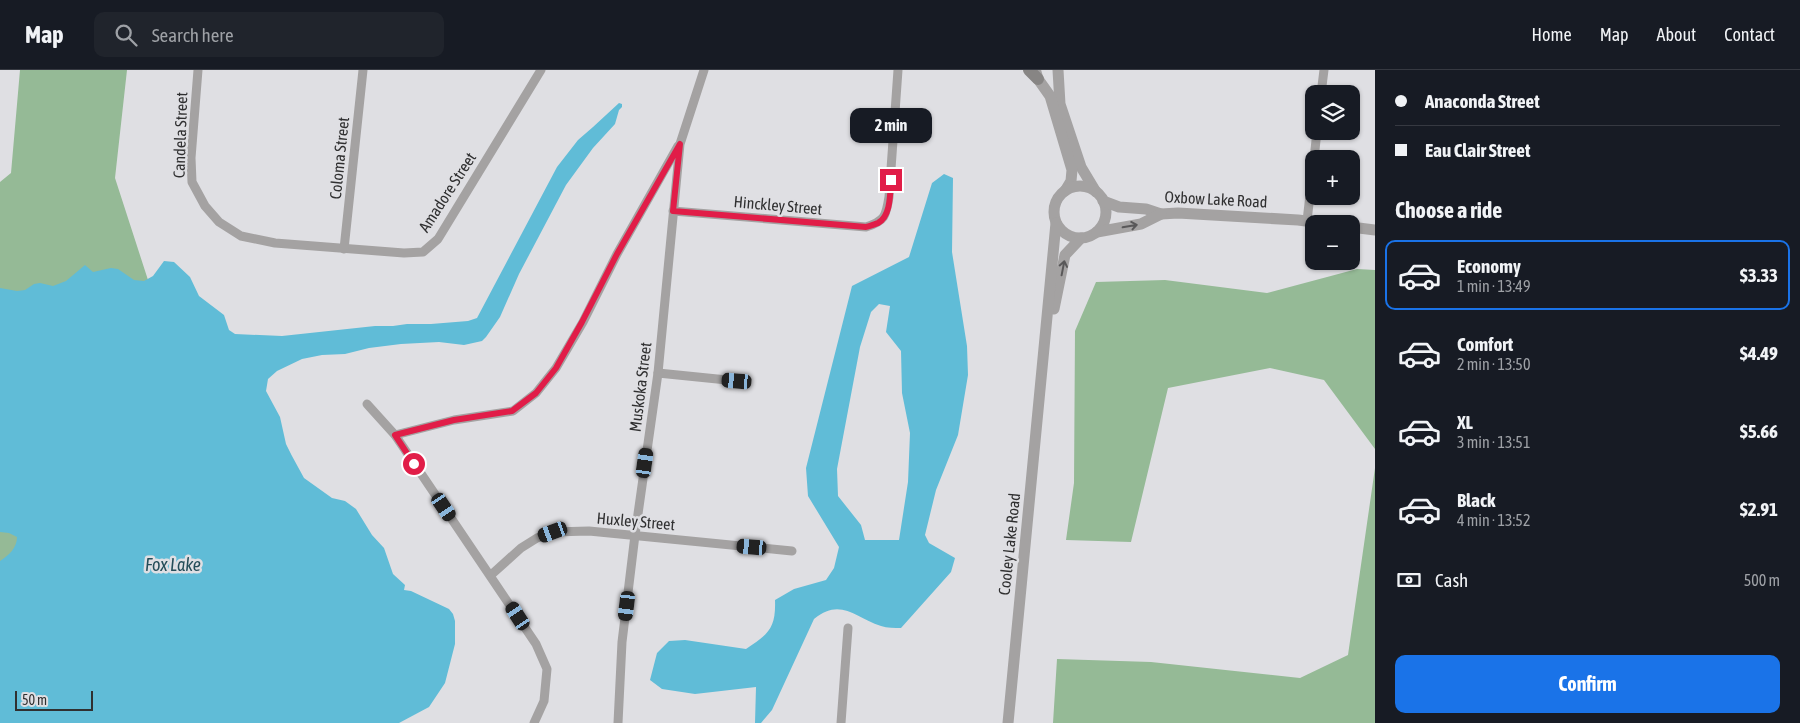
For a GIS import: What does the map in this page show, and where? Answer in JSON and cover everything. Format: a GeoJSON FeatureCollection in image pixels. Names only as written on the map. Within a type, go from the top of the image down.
{"type":"FeatureCollection","features":[{"type":"Feature","properties":{"kind":"street","name":"Candela Street"},"geometry":{"type":"LineString","coordinates":[[198,70],[191,158],[192,182],[204,206],[219,222]]}},
{"type":"Feature","properties":{"kind":"street","name":"Coloma Street"},"geometry":{"type":"LineString","coordinates":[[344,249],[363,70]]}},
{"type":"Feature","properties":{"kind":"street","name":"Amadore Street"},"geometry":{"type":"LineString","coordinates":[[219,222],[241,236],[275,243],[404,253],[423,252],[438,239],[540,70]]}},
{"type":"Feature","properties":{"kind":"street","name":"Muskoka Street"},"geometry":{"type":"LineString","coordinates":[[395,435],[454,420],[512,411],[536,393],[556,368],[570,344],[617,254],[680,144],[704,70]]}},
{"type":"Feature","properties":{"kind":"street","name":"Hinckley Street"},"geometry":{"type":"LineString","coordinates":[[673,211],[866,227],[879,223],[887,211],[889,197],[898,70]]}},
{"type":"Feature","properties":{"kind":"street"},"geometry":{"type":"LineString","coordinates":[[1058,70],[1060,104],[1081,167],[1103,201],[1106,214],[1104,222],[1096,232]]}},
{"type":"Feature","properties":{"kind":"street"},"geometry":{"type":"LineString","coordinates":[[1323,85],[1324,70]]}},
{"type":"Feature","properties":{"kind":"street"},"geometry":{"type":"LineString","coordinates":[[1034,73],[1050,96],[1072,170],[1071,181],[1055,205],[1056,223],[1061,230],[1068,235],[1081,238],[1096,232],[1141,224],[1161,214]]}},
{"type":"Feature","properties":{"kind":"street","name":"Muskoka Street"},"geometry":{"type":"LineString","coordinates":[[618,723],[622,642],[658,374],[680,144]]}},
{"type":"Feature","properties":{"kind":"street"},"geometry":{"type":"LineString","coordinates":[[1065,191],[1080,186],[1096,192]]}},
{"type":"Feature","properties":{"kind":"street","name":"Oxbow Lake Road"},"geometry":{"type":"LineString","coordinates":[[1103,201],[1119,207],[1146,209],[1161,214],[1178,213],[1305,221]]}},
{"type":"Feature","properties":{"kind":"street","name":"Cooley Lake Road"},"geometry":{"type":"LineString","coordinates":[[1008,723],[1056,223]]}},
{"type":"Feature","properties":{"kind":"street"},"geometry":{"type":"LineString","coordinates":[[1360,228],[1375,230]]}},
{"type":"Feature","properties":{"kind":"street","name":"Cooley Lake Road"},"geometry":{"type":"LineString","coordinates":[[1043,368],[1065,255],[1081,238]]}},
{"type":"Feature","properties":{"kind":"street"},"geometry":{"type":"LineString","coordinates":[[658,374],[737,381]]}},
{"type":"Feature","properties":{"kind":"street"},"geometry":{"type":"LineString","coordinates":[[367,404],[395,435],[536,644],[547,669],[544,701],[534,723]]}},
{"type":"Feature","properties":{"kind":"street","name":"Huxley Street"},"geometry":{"type":"LineString","coordinates":[[490,575],[521,548],[537,538],[553,532],[589,531],[792,551]]}},
{"type":"Feature","properties":{"kind":"street"},"geometry":{"type":"LineString","coordinates":[[842,723],[848,628]]}},
{"type":"Feature","properties":{"kind":"green space"},"geometry":{"type":"Polygon","coordinates":[[[20,70],[127,70],[115,178],[159,314],[0,613],[0,182],[11,173],[20,70]]]}},
{"type":"Feature","properties":{"kind":"green space"},"geometry":{"type":"Polygon","coordinates":[[[1353,270],[1375,270],[1375,449],[1324,380],[1270,368],[1168,388],[1131,542],[1066,540],[1074,483],[1075,331],[1096,282],[1165,280],[1267,293],[1353,270]]]}},
{"type":"Feature","properties":{"kind":"green space"},"geometry":{"type":"Polygon","coordinates":[[[1375,468],[1375,723],[1053,723],[1057,659],[1151,662],[1300,678],[1348,655],[1375,468]]]}},
{"type":"Feature","properties":{"kind":"water","name":"Fox Lake"},"geometry":{"type":"Polygon","coordinates":[[[619,103],[622,104],[622,107],[619,110],[615,124],[593,148],[566,185],[519,274],[500,317],[482,341],[464,345],[439,342],[401,344],[369,348],[345,354],[322,355],[302,359],[277,371],[268,379],[266,391],[280,417],[286,444],[304,478],[332,498],[345,501],[356,509],[372,535],[384,548],[393,574],[405,585],[404,590],[411,591],[449,609],[453,614],[455,621],[455,644],[445,683],[429,707],[399,723],[0,723],[0,561],[12,551],[16,545],[17,537],[9,533],[0,532],[0,288],[17,291],[25,290],[34,284],[40,283],[53,286],[66,281],[85,265],[93,272],[111,268],[118,269],[134,280],[144,281],[153,276],[164,261],[174,262],[190,277],[199,296],[224,315],[229,330],[235,334],[282,336],[375,326],[468,321],[477,318],[557,167],[578,140],[619,103]]]}},
{"type":"Feature","properties":{"kind":"water"},"geometry":{"type":"Polygon","coordinates":[[[944,174],[953,178],[952,252],[967,346],[968,375],[958,435],[936,490],[925,535],[929,543],[955,558],[951,572],[901,628],[881,626],[840,609],[824,613],[814,619],[772,710],[761,723],[755,723],[756,687],[695,694],[662,689],[650,680],[657,653],[669,641],[685,640],[746,649],[770,629],[774,617],[775,600],[794,589],[826,580],[834,568],[839,547],[808,496],[806,468],[852,286],[909,257],[932,183],[944,174]],[[879,304],[871,312],[860,347],[837,469],[838,496],[861,525],[865,540],[899,540],[908,482],[910,433],[902,393],[901,351],[886,332],[890,306],[879,304]]]}},
{"type":"Feature","properties":{"kind":"route"},"geometry":{"type":"LineString","coordinates":[[414,464],[395,435],[454,420],[512,411],[536,393],[556,368],[617,254],[680,144],[673,211],[866,227],[879,223],[884,218],[887,211],[891,180]]}}]}
